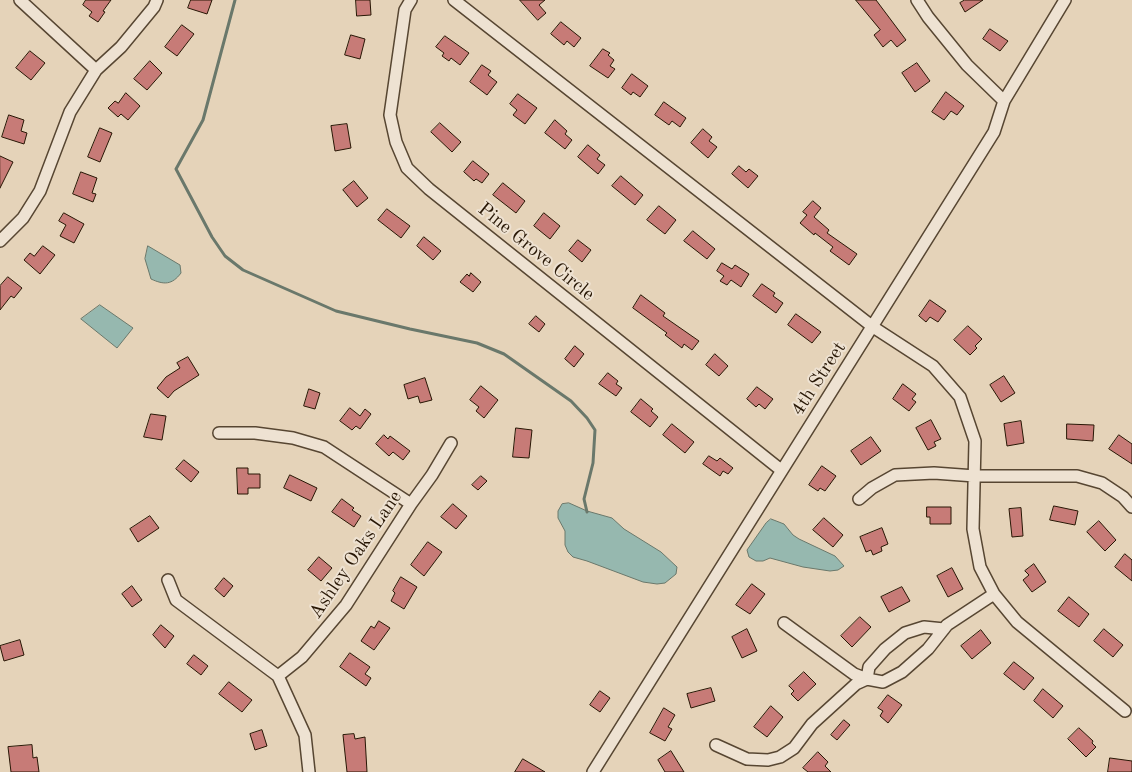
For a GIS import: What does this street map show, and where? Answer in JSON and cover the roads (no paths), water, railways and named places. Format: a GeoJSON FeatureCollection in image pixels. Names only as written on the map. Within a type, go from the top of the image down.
{"type":"FeatureCollection","features":[{"type":"Feature","properties":{"kind":"street"},"geometry":{"type":"LineString","coordinates":[[20,0],[96,70]]}},
{"type":"Feature","properties":{"kind":"street"},"geometry":{"type":"LineString","coordinates":[[0,241],[23,218],[40,192],[70,112],[96,70],[121,47],[154,7],[157,0]]}},
{"type":"Feature","properties":{"kind":"street","name":"Pine Grove Circle"},"geometry":{"type":"LineString","coordinates":[[411,0],[405,10],[390,115],[396,142],[407,168],[429,189],[781,470]]}},
{"type":"Feature","properties":{"kind":"street"},"geometry":{"type":"LineString","coordinates":[[454,0],[873,327],[933,366],[960,397],[975,441],[973,529],[980,568],[994,594],[1017,622],[1124,711]]}},
{"type":"Feature","properties":{"kind":"street"},"geometry":{"type":"LineString","coordinates":[[917,0],[928,17],[967,65],[1004,101]]}},
{"type":"Feature","properties":{"kind":"street","name":"4th Street"},"geometry":{"type":"LineString","coordinates":[[593,772],[994,132],[1004,101],[1065,0]]}},
{"type":"Feature","properties":{"kind":"street"},"geometry":{"type":"LineString","coordinates":[[218,433],[254,433],[293,438],[324,447],[411,504]]}},
{"type":"Feature","properties":{"kind":"street","name":"Ashley Oaks Lane"},"geometry":{"type":"LineString","coordinates":[[278,676],[302,657],[346,606],[451,443]]}},
{"type":"Feature","properties":{"kind":"street"},"geometry":{"type":"LineString","coordinates":[[859,499],[872,488],[895,475],[1076,476],[1102,484],[1123,497],[1132,507]]}},
{"type":"Feature","properties":{"kind":"street"},"geometry":{"type":"LineString","coordinates":[[168,580],[176,600],[278,676],[305,736],[309,772]]}},
{"type":"Feature","properties":{"kind":"street"},"geometry":{"type":"LineString","coordinates":[[784,623],[854,674],[867,680],[884,682],[902,672],[928,649],[947,625],[994,594]]}},
{"type":"Feature","properties":{"kind":"street"},"geometry":{"type":"LineString","coordinates":[[867,680],[869,666],[905,633],[924,627],[944,629]]}},
{"type":"Feature","properties":{"kind":"street"},"geometry":{"type":"LineString","coordinates":[[716,745],[747,759],[768,760],[780,757],[794,748],[812,724],[856,684],[867,680]]}},
{"type":"Feature","properties":{"kind":"water"},"geometry":{"type":"Polygon","coordinates":[[[148,246],[180,265],[181,273],[174,280],[164,283],[151,279],[145,259],[148,246]]]}},
{"type":"Feature","properties":{"kind":"water"},"geometry":{"type":"Polygon","coordinates":[[[100,305],[133,328],[117,348],[81,319],[100,305]]]}},
{"type":"Feature","properties":{"kind":"water"},"geometry":{"type":"Polygon","coordinates":[[[569,503],[587,511],[612,518],[624,529],[661,552],[677,567],[676,574],[665,583],[643,582],[573,557],[565,545],[565,531],[558,518],[558,511],[562,504],[569,503]]]}},
{"type":"Feature","properties":{"kind":"water"},"geometry":{"type":"Polygon","coordinates":[[[771,519],[784,524],[799,539],[835,556],[844,566],[838,570],[830,571],[803,567],[770,558],[756,561],[749,557],[747,550],[766,523],[771,519]]]}},
{"type":"Feature","properties":{"kind":"waterway"},"geometry":{"type":"LineString","coordinates":[[235,0],[203,120],[176,169],[212,237],[225,256],[243,270],[336,311],[477,343],[504,354],[571,401],[595,430],[593,463],[584,499],[587,512]]}}]}
